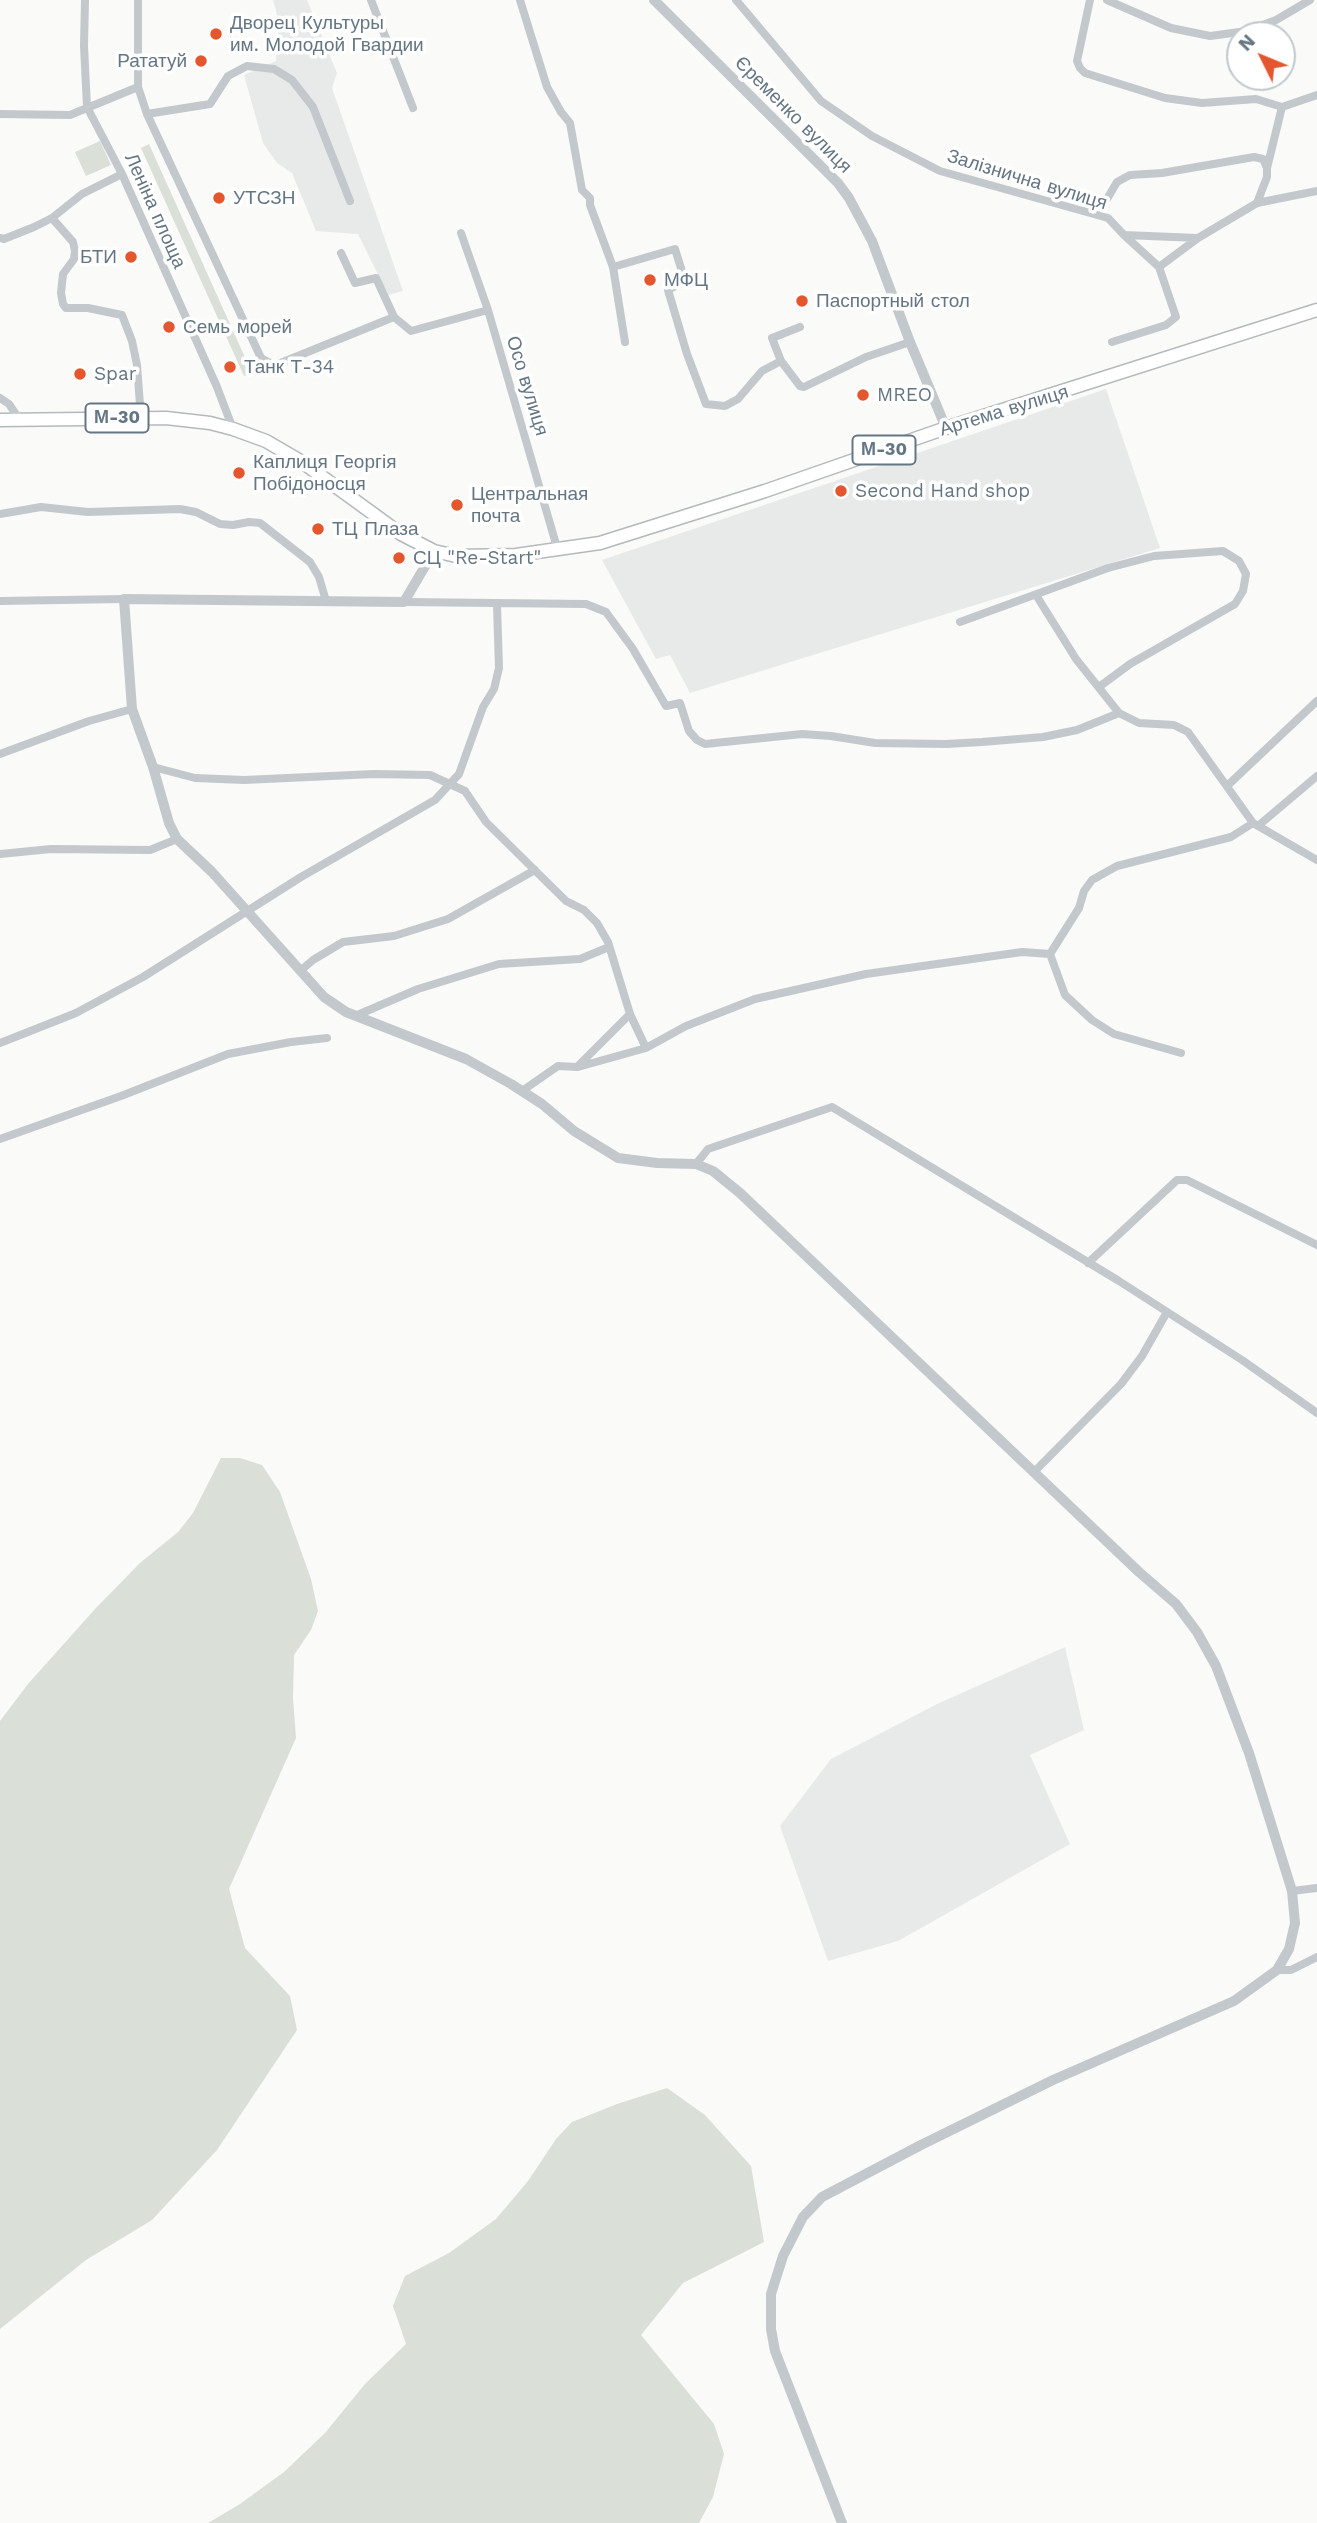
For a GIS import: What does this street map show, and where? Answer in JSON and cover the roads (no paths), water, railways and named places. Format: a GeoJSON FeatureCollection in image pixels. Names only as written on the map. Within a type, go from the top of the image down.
{"type":"FeatureCollection","features":[{"type":"Feature","properties":{"kind":"highway","name":"Артема вулиця"},"geometry":{"type":"LineString","coordinates":[[440,553],[487,556],[558,551],[600,543],[834,468],[946,428],[1317,310]]}},
{"type":"Feature","properties":{"kind":"highway","name":"М-30"},"geometry":{"type":"LineString","coordinates":[[0,420],[180,419],[233,429],[266,442],[302,462],[401,534],[440,553]]}},
{"type":"Feature","properties":{"kind":"street","name":"Леніна площа"},"geometry":{"type":"LineString","coordinates":[[85,0],[87,107],[122,174],[233,429]]}},
{"type":"Feature","properties":{"kind":"street"},"geometry":{"type":"LineString","coordinates":[[138,0],[138,87],[147,114],[261,358],[272,365],[278,364],[394,317]]}},
{"type":"Feature","properties":{"kind":"street"},"geometry":{"type":"LineString","coordinates":[[371,0],[413,108]]}},
{"type":"Feature","properties":{"kind":"street"},"geometry":{"type":"LineString","coordinates":[[520,0],[547,87],[570,123],[582,190],[590,198],[590,205],[613,267],[625,342]]}},
{"type":"Feature","properties":{"kind":"street","name":"Єременко вулиця"},"geometry":{"type":"LineString","coordinates":[[654,0],[838,183],[849,198],[872,241],[946,428]]}},
{"type":"Feature","properties":{"kind":"street","name":"Залізнична вулиця"},"geometry":{"type":"LineString","coordinates":[[736,0],[821,101],[862,130],[940,171],[1108,218],[1124,235],[1198,238]]}},
{"type":"Feature","properties":{"kind":"street"},"geometry":{"type":"LineString","coordinates":[[1090,0],[1077,61],[1085,73],[1165,98],[1202,103],[1256,99],[1282,107],[1317,95]]}},
{"type":"Feature","properties":{"kind":"street"},"geometry":{"type":"LineString","coordinates":[[1107,0],[1171,28],[1210,36],[1247,31],[1276,20],[1310,0]]}},
{"type":"Feature","properties":{"kind":"street"},"geometry":{"type":"LineString","coordinates":[[147,114],[210,104],[228,76],[247,66],[274,69],[292,80],[313,107],[350,201]]}},
{"type":"Feature","properties":{"kind":"street"},"geometry":{"type":"LineString","coordinates":[[0,114],[70,115],[138,87]]}},
{"type":"Feature","properties":{"kind":"street"},"geometry":{"type":"LineString","coordinates":[[1257,203],[1267,177],[1282,107]]}},
{"type":"Feature","properties":{"kind":"street"},"geometry":{"type":"LineString","coordinates":[[1084,211],[1107,199],[1117,182],[1130,174],[1162,173],[1254,157],[1264,159],[1267,169]]}},
{"type":"Feature","properties":{"kind":"street"},"geometry":{"type":"LineString","coordinates":[[1,240],[52,218],[82,194],[122,174]]}},
{"type":"Feature","properties":{"kind":"street"},"geometry":{"type":"LineString","coordinates":[[1159,267],[1244,209],[1257,203],[1317,191]]}},
{"type":"Feature","properties":{"kind":"street"},"geometry":{"type":"LineString","coordinates":[[52,218],[73,242],[75,251],[74,258],[63,274],[63,304],[66,308],[88,308],[122,315],[132,341],[141,418]]}},
{"type":"Feature","properties":{"kind":"street","name":"Осо вулиця"},"geometry":{"type":"LineString","coordinates":[[461,233],[488,310],[558,551]]}},
{"type":"Feature","properties":{"kind":"street"},"geometry":{"type":"LineString","coordinates":[[1112,342],[1166,325],[1176,317],[1159,267],[1124,235]]}},
{"type":"Feature","properties":{"kind":"street"},"geometry":{"type":"LineString","coordinates":[[613,267],[675,249],[685,281],[668,290],[687,354],[706,404],[725,406],[738,399],[762,371],[781,361]]}},
{"type":"Feature","properties":{"kind":"street"},"geometry":{"type":"LineString","coordinates":[[341,253],[355,283],[376,278],[394,317],[411,331],[488,310]]}},
{"type":"Feature","properties":{"kind":"street"},"geometry":{"type":"LineString","coordinates":[[800,327],[772,338],[781,361],[800,386],[804,387],[866,357],[910,342]]}},
{"type":"Feature","properties":{"kind":"street"},"geometry":{"type":"LineString","coordinates":[[0,398],[9,404],[19,419]]}},
{"type":"Feature","properties":{"kind":"street"},"geometry":{"type":"LineString","coordinates":[[0,514],[41,507],[69,512],[111,513],[180,509],[196,512],[220,524],[260,523],[310,562],[319,577],[326,601]]}},
{"type":"Feature","properties":{"kind":"street"},"geometry":{"type":"LineString","coordinates":[[960,622],[1108,568],[1154,556],[1223,551],[1239,561],[1246,574],[1243,591],[1235,604],[1130,664],[1099,687]]}},
{"type":"Feature","properties":{"kind":"street"},"geometry":{"type":"LineString","coordinates":[[404,602],[440,553]]}},
{"type":"Feature","properties":{"kind":"street"},"geometry":{"type":"LineString","coordinates":[[1036,595],[1076,659],[1119,713],[1139,723],[1174,725],[1188,732],[1255,824],[1317,860]]}},
{"type":"Feature","properties":{"kind":"street"},"geometry":{"type":"LineString","coordinates":[[124,599],[132,709],[153,767],[169,824],[177,839],[212,872],[324,997],[355,1016],[466,1059],[542,1104],[574,1131],[618,1158],[696,1164],[713,1171],[740,1193],[1176,1604],[1197,1632],[1216,1666],[1248,1754],[1292,1891],[1295,1923],[1289,1949],[1277,1970],[1234,2001],[1053,2080],[921,2145],[822,2197],[803,2217],[783,2256],[771,2294],[771,2329],[775,2351],[842,2523]]}},
{"type":"Feature","properties":{"kind":"street"},"geometry":{"type":"LineString","coordinates":[[0,601],[124,599],[586,604],[606,612],[633,649],[666,706],[680,703],[689,731],[696,740],[705,744],[802,734],[875,743],[958,743],[1043,737],[1077,730],[1119,713]]}},
{"type":"Feature","properties":{"kind":"street"},"geometry":{"type":"LineString","coordinates":[[0,1043],[76,1013],[110,995],[206,938],[246,910],[435,800],[458,774],[483,707],[494,689],[499,668],[497,605]]}},
{"type":"Feature","properties":{"kind":"street"},"geometry":{"type":"LineString","coordinates":[[1227,786],[1317,701]]}},
{"type":"Feature","properties":{"kind":"street"},"geometry":{"type":"LineString","coordinates":[[0,754],[89,721],[132,709]]}},
{"type":"Feature","properties":{"kind":"street"},"geometry":{"type":"LineString","coordinates":[[153,767],[195,778],[244,780],[374,774],[430,775],[465,791],[486,822],[566,901],[584,910],[597,923],[609,947],[630,1014],[646,1048]]}},
{"type":"Feature","properties":{"kind":"street"},"geometry":{"type":"LineString","coordinates":[[1050,954],[1079,908],[1084,891],[1092,880],[1117,866],[1231,837],[1255,824],[1317,776]]}},
{"type":"Feature","properties":{"kind":"street"},"geometry":{"type":"LineString","coordinates":[[0,854],[51,849],[150,850],[177,839]]}},
{"type":"Feature","properties":{"kind":"street"},"geometry":{"type":"LineString","coordinates":[[300,971],[343,942],[394,936],[448,919],[535,870]]}},
{"type":"Feature","properties":{"kind":"street"},"geometry":{"type":"LineString","coordinates":[[355,1016],[418,989],[499,964],[580,959],[609,947]]}},
{"type":"Feature","properties":{"kind":"street"},"geometry":{"type":"LineString","coordinates":[[522,1091],[558,1066],[577,1067],[646,1048],[686,1026],[755,999],[866,974],[1022,952],[1050,954]]}},
{"type":"Feature","properties":{"kind":"street"},"geometry":{"type":"LineString","coordinates":[[1050,954],[1065,995],[1092,1020],[1114,1034],[1181,1053]]}},
{"type":"Feature","properties":{"kind":"street"},"geometry":{"type":"LineString","coordinates":[[577,1067],[630,1014]]}},
{"type":"Feature","properties":{"kind":"street"},"geometry":{"type":"LineString","coordinates":[[0,1139],[228,1054],[327,1038]]}},
{"type":"Feature","properties":{"kind":"street"},"geometry":{"type":"LineString","coordinates":[[696,1164],[708,1149],[832,1107],[1167,1312],[1317,1413]]}},
{"type":"Feature","properties":{"kind":"street"},"geometry":{"type":"LineString","coordinates":[[1088,1263],[1177,1180],[1187,1180],[1317,1245]]}},
{"type":"Feature","properties":{"kind":"street"},"geometry":{"type":"LineString","coordinates":[[1034,1472],[1121,1384],[1142,1356],[1167,1312]]}},
{"type":"Feature","properties":{"kind":"street"},"geometry":{"type":"LineString","coordinates":[[1292,1891],[1317,1888]]}},
{"type":"Feature","properties":{"kind":"street"},"geometry":{"type":"LineString","coordinates":[[1277,1970],[1291,1970],[1317,1957]]}},
{"type":"Feature","properties":{"kind":"place","name":"Дворец Культуры им. Молодой Гвардии"},"geometry":{"type":"Point","coordinates":[216,34]}},
{"type":"Feature","properties":{"kind":"place","name":"Рататуй"},"geometry":{"type":"Point","coordinates":[201,61]}},
{"type":"Feature","properties":{"kind":"place","name":"УТСЗН"},"geometry":{"type":"Point","coordinates":[219,198]}},
{"type":"Feature","properties":{"kind":"place","name":"БТИ"},"geometry":{"type":"Point","coordinates":[131,257]}},
{"type":"Feature","properties":{"kind":"place","name":"МФЦ"},"geometry":{"type":"Point","coordinates":[650,280]}},
{"type":"Feature","properties":{"kind":"place","name":"Паспортный стол"},"geometry":{"type":"Point","coordinates":[802,301]}},
{"type":"Feature","properties":{"kind":"place","name":"Семь морей"},"geometry":{"type":"Point","coordinates":[169,327]}},
{"type":"Feature","properties":{"kind":"place","name":"Танк Т-34"},"geometry":{"type":"Point","coordinates":[230,367]}},
{"type":"Feature","properties":{"kind":"place","name":"Spar"},"geometry":{"type":"Point","coordinates":[80,374]}},
{"type":"Feature","properties":{"kind":"place","name":"MREO"},"geometry":{"type":"Point","coordinates":[863,395]}},
{"type":"Feature","properties":{"kind":"place","name":"Каплиця Георгія Побідоносця"},"geometry":{"type":"Point","coordinates":[239,473]}},
{"type":"Feature","properties":{"kind":"place","name":"Second Hand shop"},"geometry":{"type":"Point","coordinates":[841,491]}},
{"type":"Feature","properties":{"kind":"place","name":"Центральная почта"},"geometry":{"type":"Point","coordinates":[457,505]}},
{"type":"Feature","properties":{"kind":"place","name":"ТЦ Плаза"},"geometry":{"type":"Point","coordinates":[318,529]}},
{"type":"Feature","properties":{"kind":"place","name":"СЦ \"Re-Start\""},"geometry":{"type":"Point","coordinates":[399,558]}}]}
